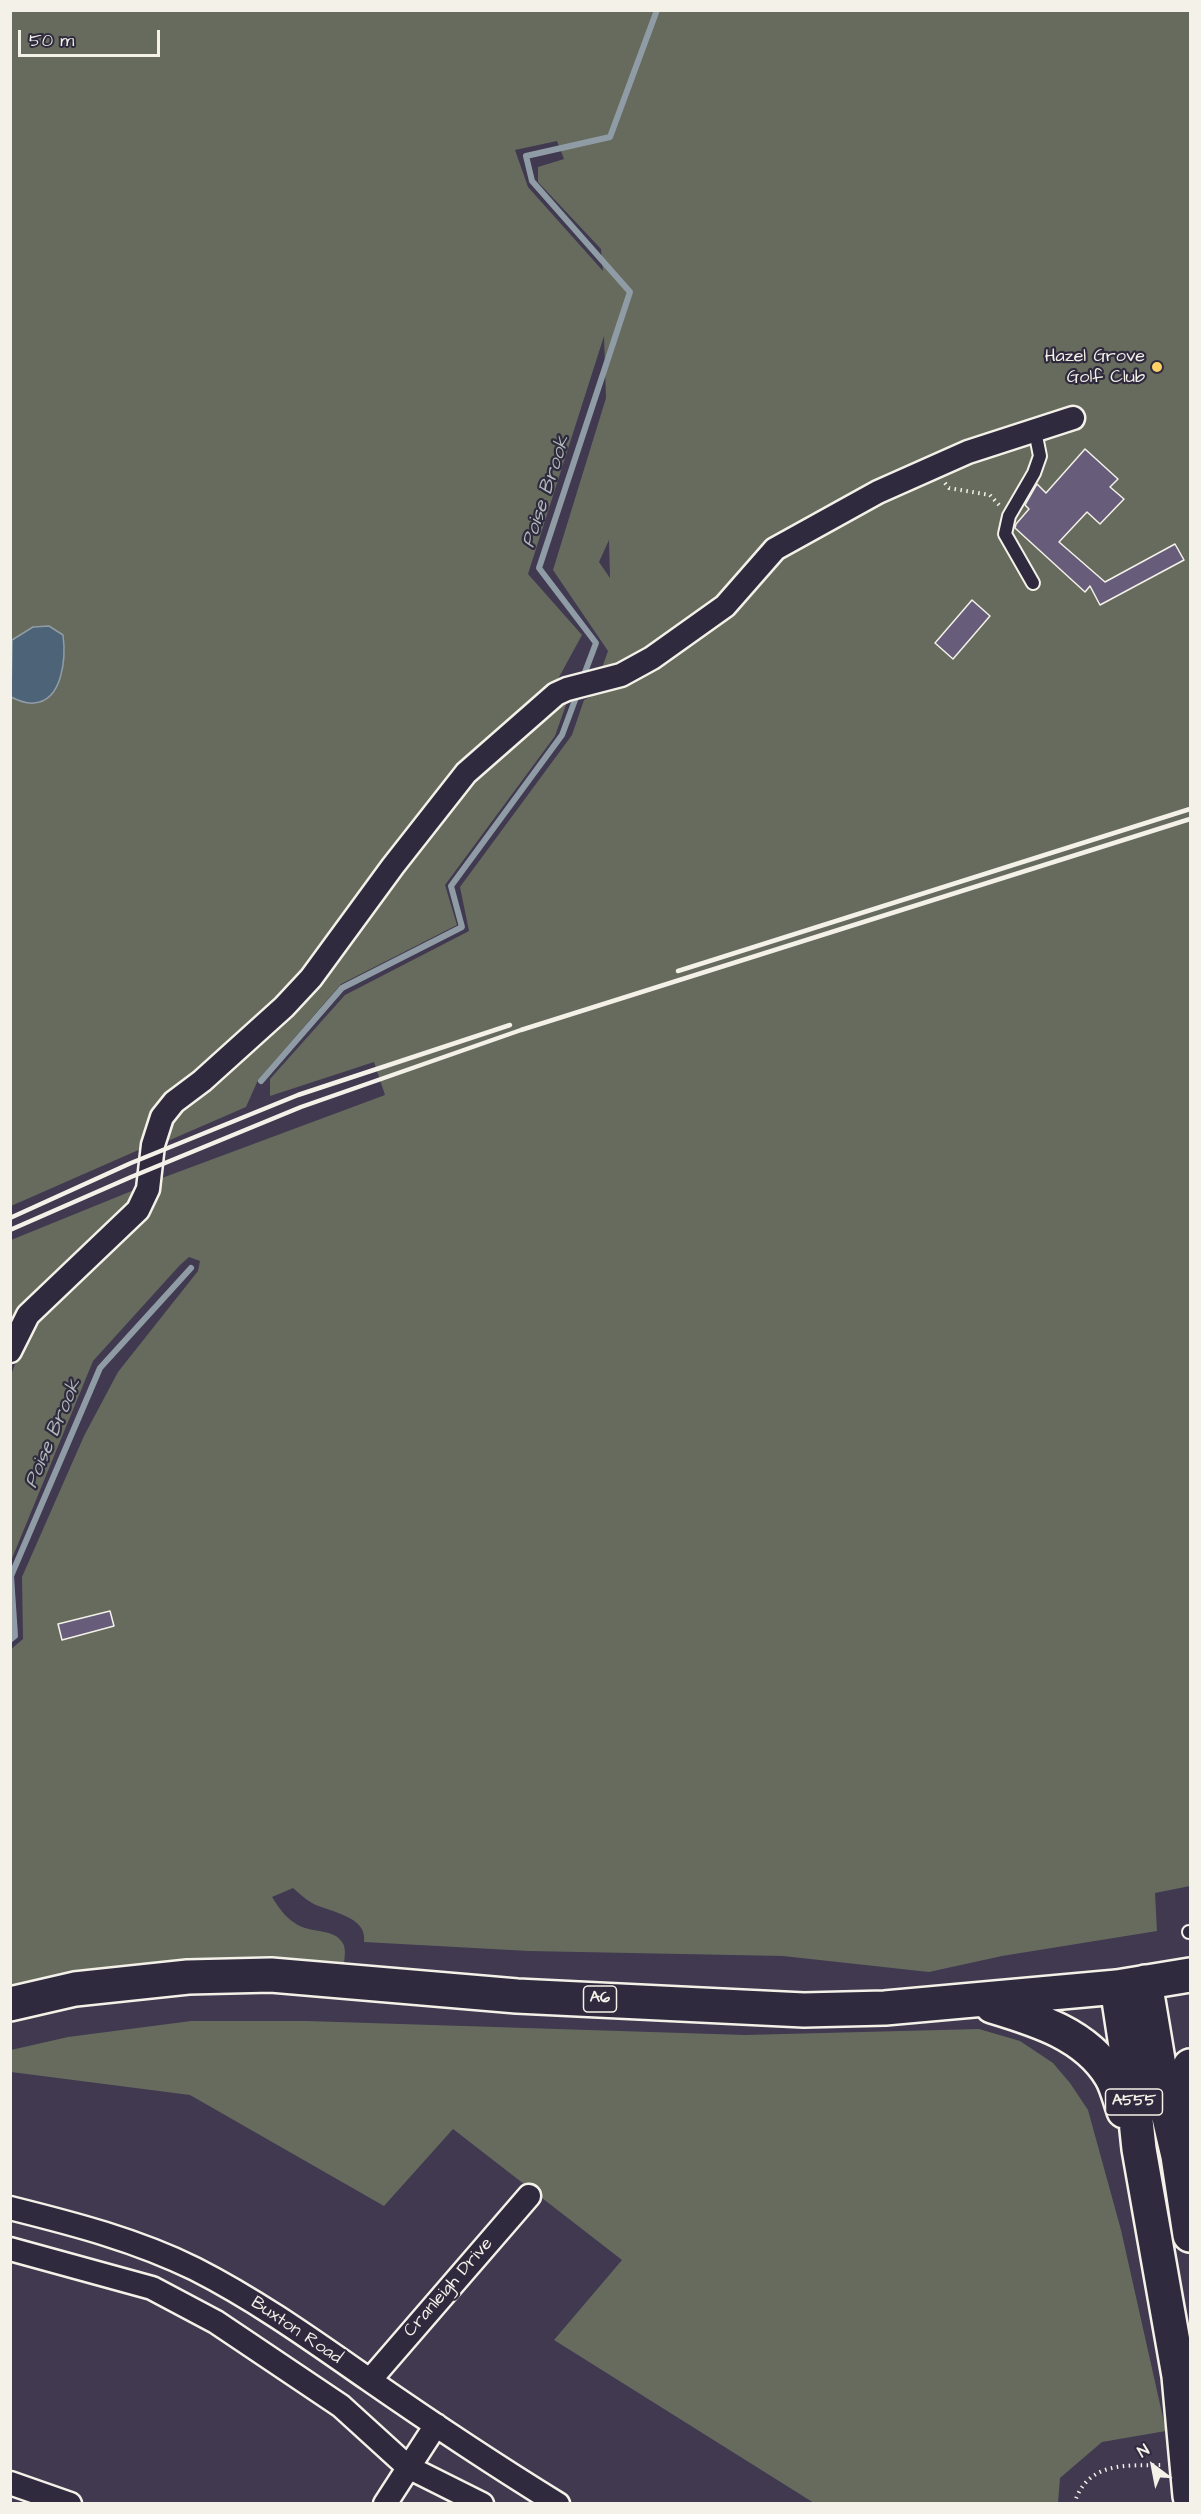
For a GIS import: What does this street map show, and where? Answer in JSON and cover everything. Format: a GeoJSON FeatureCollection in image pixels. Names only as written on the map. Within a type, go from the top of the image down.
{"type":"FeatureCollection","features":[{"type":"Feature","properties":{"kind":"highway","name":"A6"},"geometry":{"type":"LineString","coordinates":[[10,2004],[75,1989],[188,1977],[271,1975],[517,1996],[782,2009],[885,2008],[1131,1985],[1191,1975]]}},
{"type":"Feature","properties":{"kind":"highway","name":"A555"},"geometry":{"type":"LineString","coordinates":[[1131,1985],[1133,2092],[1138,2149],[1179,2376],[1191,2496]]}},
{"type":"Feature","properties":{"kind":"highway","name":"A555"},"geometry":{"type":"LineString","coordinates":[[1131,1985],[1164,2096],[1178,2156],[1189,2227]]}},
{"type":"Feature","properties":{"kind":"highway"},"geometry":{"type":"LineString","coordinates":[[978,2001],[1042,2021],[1080,2043],[1096,2057],[1112,2076],[1138,2149]]}},
{"type":"Feature","properties":{"kind":"highway"},"geometry":{"type":"LineString","coordinates":[[1178,2156],[1182,2085],[1191,2066]]}},
{"type":"Feature","properties":{"kind":"street"},"geometry":{"type":"LineString","coordinates":[[10,1351],[28,1315],[138,1210],[148,1189],[153,1145],[162,1117],[174,1102],[202,1081],[284,1007],[311,978],[393,866],[466,773],[556,694],[621,675],[652,658],[725,606],[776,549],[878,492],[968,452],[1073,418]]}},
{"type":"Feature","properties":{"kind":"street","name":"Cranleigh Drive"},"geometry":{"type":"LineString","coordinates":[[370,2380],[529,2196]]}},
{"type":"Feature","properties":{"kind":"street","name":"Buxton Road"},"geometry":{"type":"LineString","coordinates":[[10,2208],[121,2238],[195,2269],[258,2305],[558,2504]]}},
{"type":"Feature","properties":{"kind":"street","name":"Buxton Road"},"geometry":{"type":"LineString","coordinates":[[10,2249],[152,2288],[188,2305],[341,2406],[408,2467],[482,2504]]}},
{"type":"Feature","properties":{"kind":"street"},"geometry":{"type":"LineString","coordinates":[[385,2504],[436,2425]]}},
{"type":"Feature","properties":{"kind":"street"},"geometry":{"type":"LineString","coordinates":[[10,2483],[70,2504]]}},
{"type":"Feature","properties":{"kind":"lane"},"geometry":{"type":"LineString","coordinates":[[1033,584],[1005,534],[1009,516],[1034,473],[1041,456],[1035,431]]}},
{"type":"Feature","properties":{"kind":"path"},"geometry":{"type":"LineString","coordinates":[[935,467],[949,488],[990,495],[1009,516]]}},
{"type":"Feature","properties":{"kind":"path"},"geometry":{"type":"LineString","coordinates":[[1074,2504],[1079,2490],[1097,2473],[1116,2466],[1169,2465]]}},
{"type":"Feature","properties":{"kind":"green space"},"geometry":{"type":"Polygon","coordinates":[[[11,11],[1190,11],[1190,1886],[1155,1893],[1157,1931],[1002,1956],[929,1972],[783,1956],[529,1951],[364,1942],[364,1933],[354,1921],[312,1903],[293,1888],[272,1897],[285,1915],[297,1925],[329,1933],[339,1938],[344,1944],[344,1966],[189,1959],[78,1971],[11,1989],[10,1650],[23,1639],[22,1577],[84,1436],[118,1372],[198,1271],[200,1261],[189,1257],[180,1265],[93,1361],[11,1561],[11,1375],[26,1335],[38,1315],[154,1201],[160,1191],[162,1178],[385,1095],[374,1062],[270,1096],[270,1079],[345,995],[469,931],[460,887],[572,735],[584,700],[592,696],[608,651],[553,570],[606,398],[604,336],[528,574],[582,635],[558,679],[499,735],[485,741],[457,767],[310,969],[143,1148],[11,1206],[11,11]],[[557,141],[515,150],[528,187],[603,271],[601,249],[538,182],[538,167],[564,159],[557,141]],[[609,540],[599,562],[610,578],[610,577],[609,540]]]}},
{"type":"Feature","properties":{"kind":"green space"},"geometry":{"type":"Polygon","coordinates":[[[567,702],[555,736],[445,885],[457,925],[341,984],[258,1080],[246,1107],[163,1143],[177,1109],[197,1092],[474,780],[519,736],[567,702]]]}},
{"type":"Feature","properties":{"kind":"green space"},"geometry":{"type":"Polygon","coordinates":[[[139,1188],[136,1205],[81,1246],[45,1286],[11,1334],[11,1240],[139,1188]]]}},
{"type":"Feature","properties":{"kind":"green space"},"geometry":{"type":"Polygon","coordinates":[[[191,2021],[307,2021],[745,2035],[979,2029],[1020,2041],[1053,2063],[1088,2110],[1121,2230],[1166,2431],[1102,2442],[1060,2478],[1058,2503],[814,2503],[554,2340],[622,2260],[453,2129],[384,2206],[190,2095],[11,2072],[11,2050],[68,2037],[191,2021]]]}},
{"type":"Feature","properties":{"kind":"water"},"geometry":{"type":"Polygon","coordinates":[[[49,626],[63,635],[63,666],[57,686],[51,695],[34,703],[11,697],[12,640],[33,627],[49,626]]]}},
{"type":"Feature","properties":{"kind":"building"},"geometry":{"type":"Polygon","coordinates":[[[1085,449],[1118,479],[1110,487],[1124,499],[1100,524],[1087,512],[1059,542],[1105,582],[1175,544],[1184,560],[1100,605],[1090,586],[1085,592],[1015,528],[1029,509],[1025,505],[1037,484],[1046,493],[1085,449]]]}},
{"type":"Feature","properties":{"kind":"building"},"geometry":{"type":"Polygon","coordinates":[[[972,600],[990,616],[953,659],[935,643],[972,600]]]}},
{"type":"Feature","properties":{"kind":"building"},"geometry":{"type":"Polygon","coordinates":[[[110,1611],[114,1626],[62,1640],[58,1624],[110,1611]]]}},
{"type":"Feature","properties":{"kind":"waterway","name":"Poise Brook"},"geometry":{"type":"LineString","coordinates":[[582,680],[596,643],[539,568],[630,292],[532,181],[526,156],[610,137],[657,10]]}},
{"type":"Feature","properties":{"kind":"waterway","name":"Poise Brook"},"geometry":{"type":"LineString","coordinates":[[261,1081],[342,988],[462,927],[451,886],[562,735],[578,692]]}},
{"type":"Feature","properties":{"kind":"waterway","name":"Poise Brook"},"geometry":{"type":"LineString","coordinates":[[10,1640],[15,1636],[11,1576],[100,1368],[191,1268]]}},
{"type":"Feature","properties":{"kind":"railway"},"geometry":{"type":"LineString","coordinates":[[678,971],[1190,809]]}},
{"type":"Feature","properties":{"kind":"railway"},"geometry":{"type":"LineString","coordinates":[[10,1230],[301,1107],[521,1030],[1190,819]]}},
{"type":"Feature","properties":{"kind":"railway"},"geometry":{"type":"LineString","coordinates":[[10,1218],[131,1163],[298,1095],[510,1025]]}},
{"type":"Feature","properties":{"kind":"place","name":"Hazel Grove Golf Club"},"geometry":{"type":"Point","coordinates":[1157,367]}}]}
